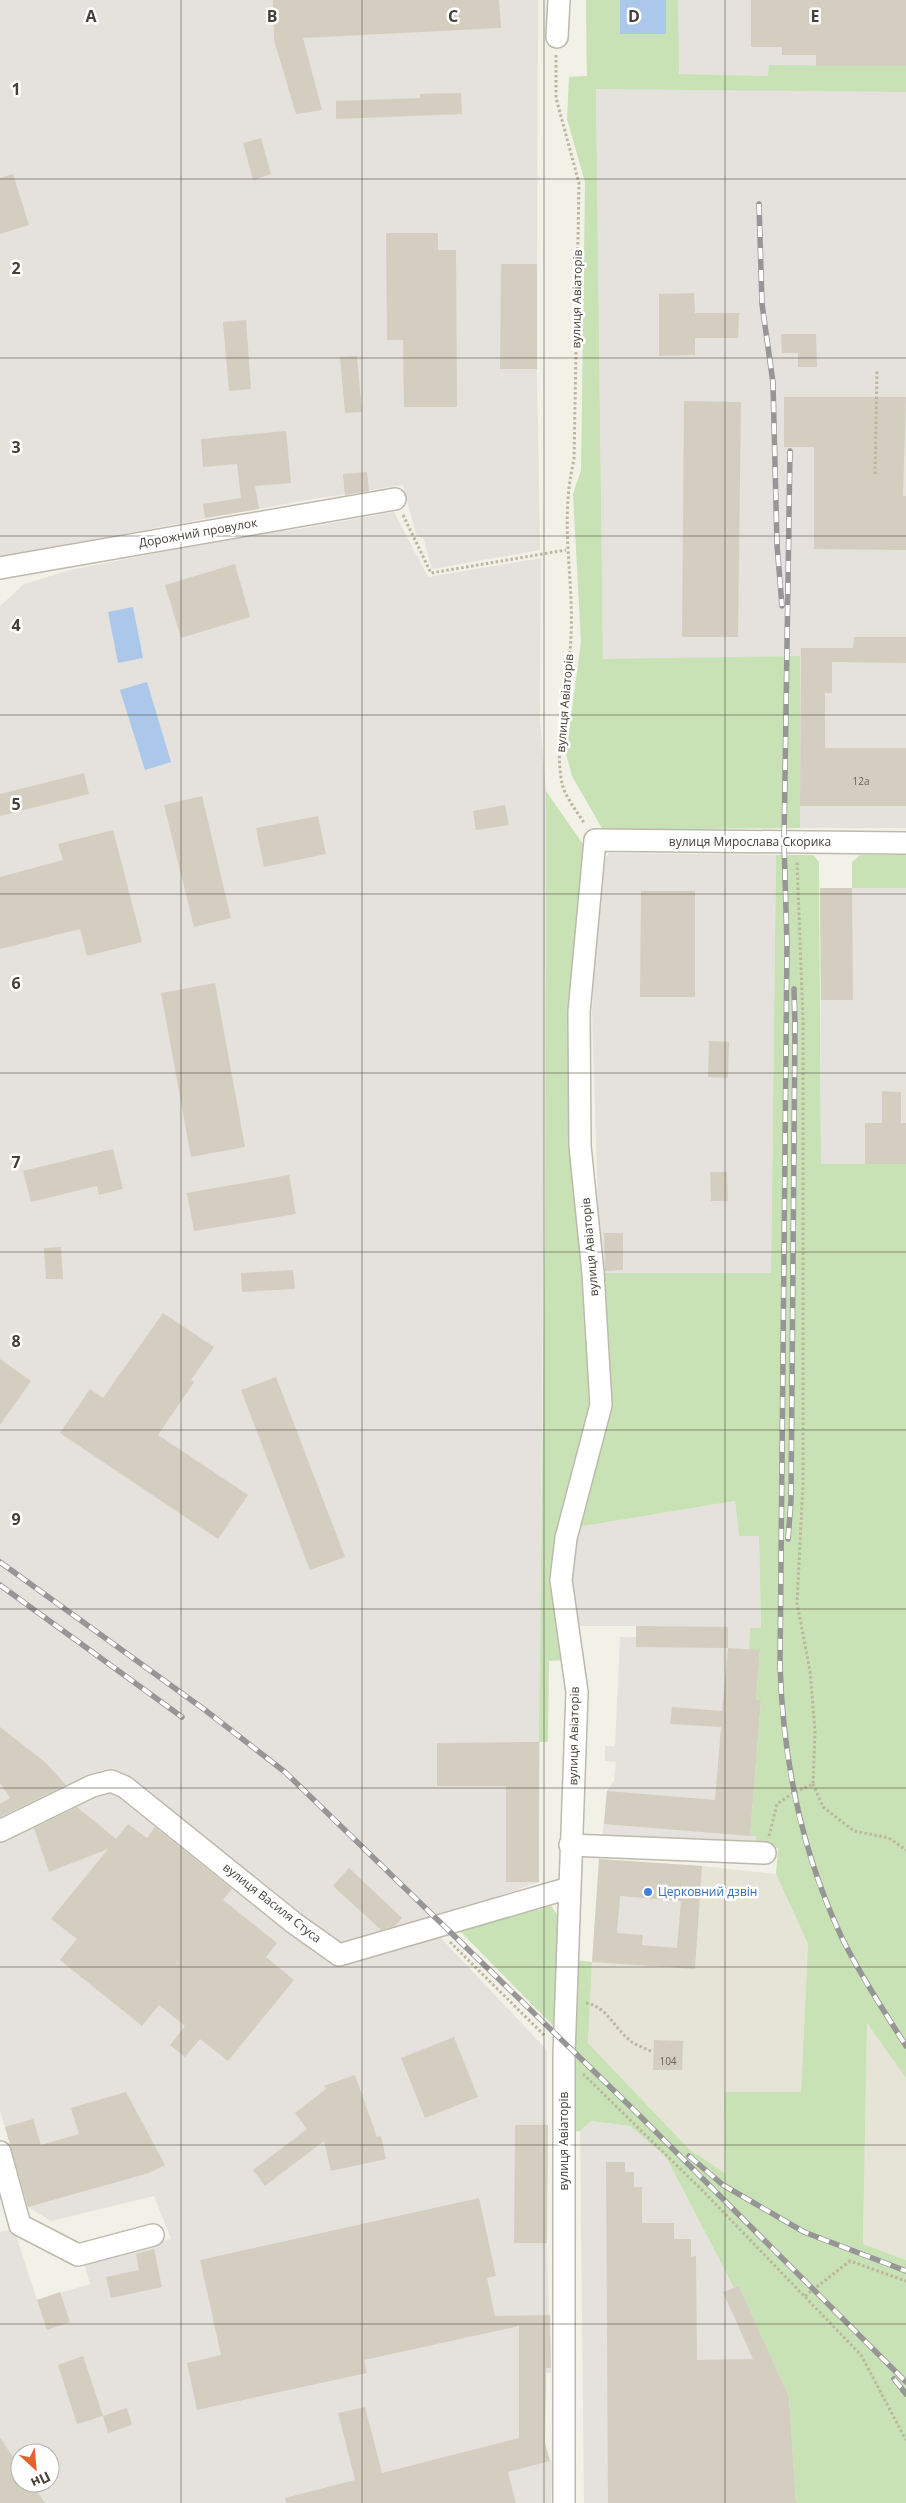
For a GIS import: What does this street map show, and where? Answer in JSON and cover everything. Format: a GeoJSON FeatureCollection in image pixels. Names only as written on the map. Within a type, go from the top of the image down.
{"type":"FeatureCollection","features":[{"type":"Feature","properties":{"kind":"street"},"geometry":{"type":"LineString","coordinates":[[557,37],[559,0]]}},
{"type":"Feature","properties":{"kind":"street","name":"Дорожний провулок"},"geometry":{"type":"LineString","coordinates":[[0,568],[395,499]]}},
{"type":"Feature","properties":{"kind":"street","name":"вулиця Мирослава Скорика"},"geometry":{"type":"LineString","coordinates":[[595,840],[906,843]]}},
{"type":"Feature","properties":{"kind":"street","name":"вулиця Авіаторів"},"geometry":{"type":"LineString","coordinates":[[564,2503],[564,2055],[570,1845],[577,1692],[561,1580],[566,1538],[601,1405],[593,1273],[580,1146],[578,1012],[595,840]]}},
{"type":"Feature","properties":{"kind":"street","name":"вулиця Василя Стуса"},"geometry":{"type":"LineString","coordinates":[[0,1831],[92,1786],[111,1781],[125,1787],[294,1923],[340,1955],[569,1888]]}},
{"type":"Feature","properties":{"kind":"street"},"geometry":{"type":"LineString","coordinates":[[570,1845],[765,1853]]}},
{"type":"Feature","properties":{"kind":"street"},"geometry":{"type":"LineString","coordinates":[[0,2152],[20,2225],[78,2255],[153,2235]]}},
{"type":"Feature","properties":{"kind":"path","name":"вулиця Авіаторів"},"geometry":{"type":"LineString","coordinates":[[557,37],[556,98],[579,183],[574,460],[568,484],[566,550],[571,636],[560,756],[563,789],[595,840]]}},
{"type":"Feature","properties":{"kind":"path"},"geometry":{"type":"LineString","coordinates":[[875,474],[877,371]]}},
{"type":"Feature","properties":{"kind":"path"},"geometry":{"type":"LineString","coordinates":[[395,499],[431,573],[566,550]]}},
{"type":"Feature","properties":{"kind":"path"},"geometry":{"type":"LineString","coordinates":[[797,842],[803,1021],[803,1485],[797,1603],[811,1679],[815,1731],[813,1784],[823,1807],[854,1831],[889,1838],[906,1850]]}},
{"type":"Feature","properties":{"kind":"path"},"geometry":{"type":"LineString","coordinates":[[765,1853],[777,1804],[793,1793],[813,1784]]}},
{"type":"Feature","properties":{"kind":"path"},"geometry":{"type":"LineString","coordinates":[[434,1926],[702,2190],[861,2355],[906,2440]]}},
{"type":"Feature","properties":{"kind":"path"},"geometry":{"type":"LineString","coordinates":[[566,1984],[576,2001],[594,2004],[631,2041],[654,2052]]}},
{"type":"Feature","properties":{"kind":"path"},"geometry":{"type":"LineString","coordinates":[[805,2296],[850,2262],[906,2281]]}},
{"type":"Feature","properties":{"kind":"shaded area"},"geometry":{"type":"Polygon","coordinates":[[[0,0],[538,0],[537,369],[540,550],[432,569],[423,537],[417,537],[403,485],[301,501],[0,557],[0,0]]]}},
{"type":"Feature","properties":{"kind":"shaded area"},"geometry":{"type":"Polygon","coordinates":[[[586,0],[906,0],[906,828],[800,828],[800,656],[603,660],[596,89],[587,89],[586,0]]]}},
{"type":"Feature","properties":{"kind":"shaded area"},"geometry":{"type":"Polygon","coordinates":[[[394,512],[428,577],[541,558],[540,719],[546,791],[539,1882],[368,1941],[336,1944],[297,1919],[113,1768],[0,1824],[0,606],[24,584],[70,570],[258,533],[300,529],[394,512]]]}},
{"type":"Feature","properties":{"kind":"shaded area"},"geometry":{"type":"Polygon","coordinates":[[[609,853],[776,855],[771,1273],[600,1273],[592,1013],[598,871],[609,853]]]}},
{"type":"Feature","properties":{"kind":"shaded area"},"geometry":{"type":"Polygon","coordinates":[[[820,888],[906,888],[906,1164],[821,1164],[820,888]]]}},
{"type":"Feature","properties":{"kind":"shaded area"},"geometry":{"type":"Polygon","coordinates":[[[735,1501],[739,1536],[759,1536],[761,1629],[756,1699],[761,1700],[750,1836],[756,1836],[756,1846],[602,1839],[607,1791],[614,1781],[616,1762],[605,1761],[605,1746],[615,1746],[620,1637],[636,1637],[636,1626],[573,1626],[568,1580],[578,1527],[735,1501]]]}},
{"type":"Feature","properties":{"kind":"shaded area"},"geometry":{"type":"Polygon","coordinates":[[[107,1789],[119,1791],[335,1963],[413,1936],[440,1937],[547,2050],[547,2243],[551,2373],[546,2373],[545,2443],[550,2461],[553,2460],[551,2503],[0,2503],[0,2232],[14,2229],[37,2300],[90,2284],[83,2259],[171,2239],[154,2196],[51,2221],[28,2207],[0,2111],[0,1840],[107,1789]]]}},
{"type":"Feature","properties":{"kind":"shaded area"},"geometry":{"type":"Polygon","coordinates":[[[599,1859],[702,1866],[695,1969],[592,1962],[595,1921],[600,1895],[597,1895],[599,1859]]]}},
{"type":"Feature","properties":{"kind":"shaded area"},"geometry":{"type":"Polygon","coordinates":[[[702,1866],[776,1874],[808,1944],[801,2093],[727,2175],[689,2149],[588,2043],[592,1962],[695,1969],[702,1866]]]}},
{"type":"Feature","properties":{"kind":"shaded area"},"geometry":{"type":"Polygon","coordinates":[[[867,2022],[906,2078],[906,2260],[863,2244],[867,2022]]]}},
{"type":"Feature","properties":{"kind":"shaded area"},"geometry":{"type":"Polygon","coordinates":[[[591,2121],[630,2126],[666,2157],[734,2288],[739,2286],[789,2397],[796,2503],[584,2503],[580,2131],[591,2121]]]}},
{"type":"Feature","properties":{"kind":"green space"},"geometry":{"type":"Polygon","coordinates":[[[586,0],[678,0],[679,74],[768,76],[769,65],[906,66],[906,92],[596,89],[603,659],[800,656],[800,828],[603,830],[572,776],[566,754],[581,642],[573,494],[581,470],[585,182],[567,119],[569,77],[587,76],[586,0]]]}},
{"type":"Feature","properties":{"kind":"green space"},"geometry":{"type":"Polygon","coordinates":[[[546,791],[585,847],[594,1405],[558,1536],[567,1660],[549,1661],[548,1742],[539,1742],[545,1230],[546,791]]]}},
{"type":"Feature","properties":{"kind":"green space"},"geometry":{"type":"Polygon","coordinates":[[[776,855],[813,855],[819,862],[821,1164],[906,1164],[906,2078],[867,2023],[863,2244],[906,2260],[906,2503],[796,2503],[789,2397],[739,2286],[734,2288],[666,2157],[630,2126],[591,2121],[580,2131],[574,2132],[574,1960],[592,1962],[588,2043],[689,2149],[726,2174],[724,2092],[801,2092],[808,1944],[776,1874],[778,1848],[756,1846],[756,1836],[750,1836],[761,1700],[756,1699],[760,1651],[749,1650],[750,1628],[761,1628],[759,1536],[739,1536],[735,1501],[578,1527],[608,1408],[600,1273],[771,1273],[776,855]]]}},
{"type":"Feature","properties":{"kind":"green space"},"geometry":{"type":"Polygon","coordinates":[[[860,855],[906,855],[906,888],[852,888],[852,862],[860,855]]]}},
{"type":"Feature","properties":{"kind":"green space"},"geometry":{"type":"Polygon","coordinates":[[[551,1906],[561,1919],[560,2033],[455,1926],[489,1917],[538,1910],[551,1906]]]}},
{"type":"Feature","properties":{"kind":"water"},"geometry":{"type":"Polygon","coordinates":[[[620,0],[666,0],[666,34],[620,34],[620,0]]]}},
{"type":"Feature","properties":{"kind":"water"},"geometry":{"type":"Polygon","coordinates":[[[133,607],[143,658],[118,663],[108,612],[133,607]]]}},
{"type":"Feature","properties":{"kind":"water"},"geometry":{"type":"Polygon","coordinates":[[[147,682],[171,762],[145,770],[120,690],[147,682]]]}},
{"type":"Feature","properties":{"kind":"building"},"geometry":{"type":"Polygon","coordinates":[[[273,0],[499,0],[501,28],[303,38],[322,110],[296,114],[274,40],[273,0]]]}},
{"type":"Feature","properties":{"kind":"building"},"geometry":{"type":"Polygon","coordinates":[[[751,0],[906,0],[906,66],[816,66],[816,55],[782,55],[782,47],[751,47],[751,0]]]}},
{"type":"Feature","properties":{"kind":"building"},"geometry":{"type":"Polygon","coordinates":[[[461,93],[462,114],[336,119],[336,101],[420,98],[420,94],[461,93]]]}},
{"type":"Feature","properties":{"kind":"building"},"geometry":{"type":"Polygon","coordinates":[[[261,138],[271,174],[253,180],[243,143],[261,138]]]}},
{"type":"Feature","properties":{"kind":"building"},"geometry":{"type":"Polygon","coordinates":[[[13,174],[29,225],[0,234],[0,178],[13,174]]]}},
{"type":"Feature","properties":{"kind":"building"},"geometry":{"type":"Polygon","coordinates":[[[386,233],[438,233],[438,250],[456,250],[457,407],[404,407],[403,340],[387,340],[386,233]]]}},
{"type":"Feature","properties":{"kind":"building"},"geometry":{"type":"Polygon","coordinates":[[[501,264],[537,264],[537,369],[500,369],[501,264]]]}},
{"type":"Feature","properties":{"kind":"building"},"geometry":{"type":"Polygon","coordinates":[[[694,293],[695,313],[739,313],[738,338],[695,338],[695,355],[659,356],[659,294],[694,293]]]}},
{"type":"Feature","properties":{"kind":"building"},"geometry":{"type":"Polygon","coordinates":[[[246,320],[251,389],[229,391],[223,322],[246,320]]]}},
{"type":"Feature","properties":{"kind":"building"},"geometry":{"type":"Polygon","coordinates":[[[781,334],[816,334],[817,367],[798,367],[798,353],[782,353],[781,334]]]}},
{"type":"Feature","properties":{"kind":"building"},"geometry":{"type":"Polygon","coordinates":[[[357,356],[362,412],[345,413],[340,357],[357,356]]]}},
{"type":"Feature","properties":{"kind":"building"},"geometry":{"type":"Polygon","coordinates":[[[784,397],[906,397],[903,496],[906,496],[906,550],[814,549],[814,447],[784,447],[784,397]]]}},
{"type":"Feature","properties":{"kind":"building"},"geometry":{"type":"Polygon","coordinates":[[[684,401],[741,402],[738,637],[682,637],[684,401]]]}},
{"type":"Feature","properties":{"kind":"building"},"geometry":{"type":"Polygon","coordinates":[[[286,431],[291,483],[255,486],[259,509],[205,518],[203,504],[241,498],[237,464],[203,467],[201,439],[286,431]]]}},
{"type":"Feature","properties":{"kind":"building"},"geometry":{"type":"Polygon","coordinates":[[[367,472],[369,491],[345,495],[343,474],[367,472]]]}},
{"type":"Feature","properties":{"kind":"building"},"geometry":{"type":"Polygon","coordinates":[[[235,564],[250,617],[181,638],[165,585],[235,564]]]}},
{"type":"Feature","properties":{"kind":"building"},"geometry":{"type":"Polygon","coordinates":[[[854,637],[906,637],[906,663],[832,662],[832,693],[825,693],[825,748],[906,748],[906,806],[800,806],[801,648],[853,648],[854,637]]]}},
{"type":"Feature","properties":{"kind":"building"},"geometry":{"type":"Polygon","coordinates":[[[84,773],[89,794],[0,816],[0,794],[84,773]]]}},
{"type":"Feature","properties":{"kind":"building"},"geometry":{"type":"Polygon","coordinates":[[[202,796],[231,918],[194,927],[164,805],[202,796]]]}},
{"type":"Feature","properties":{"kind":"building"},"geometry":{"type":"Polygon","coordinates":[[[505,805],[509,825],[476,830],[473,811],[505,805]]]}},
{"type":"Feature","properties":{"kind":"building"},"geometry":{"type":"Polygon","coordinates":[[[318,816],[326,854],[264,867],[256,828],[318,816]]]}},
{"type":"Feature","properties":{"kind":"building"},"geometry":{"type":"Polygon","coordinates":[[[113,830],[142,942],[87,956],[80,929],[0,949],[0,877],[63,860],[58,844],[113,830]]]}},
{"type":"Feature","properties":{"kind":"building"},"geometry":{"type":"Polygon","coordinates":[[[820,888],[852,888],[853,1000],[821,1000],[820,888]]]}},
{"type":"Feature","properties":{"kind":"building"},"geometry":{"type":"Polygon","coordinates":[[[641,891],[695,891],[695,997],[640,997],[641,891]]]}},
{"type":"Feature","properties":{"kind":"building"},"geometry":{"type":"Polygon","coordinates":[[[215,983],[245,1147],[191,1157],[161,993],[215,983]]]}},
{"type":"Feature","properties":{"kind":"building"},"geometry":{"type":"Polygon","coordinates":[[[709,1041],[729,1042],[728,1078],[708,1077],[709,1041]]]}},
{"type":"Feature","properties":{"kind":"building"},"geometry":{"type":"Polygon","coordinates":[[[882,1091],[901,1092],[901,1123],[906,1123],[906,1164],[865,1164],[865,1123],[882,1123],[882,1091]]]}},
{"type":"Feature","properties":{"kind":"building"},"geometry":{"type":"Polygon","coordinates":[[[113,1149],[123,1189],[99,1195],[97,1186],[31,1202],[23,1171],[113,1149]]]}},
{"type":"Feature","properties":{"kind":"building"},"geometry":{"type":"Polygon","coordinates":[[[710,1172],[727,1172],[728,1201],[711,1201],[710,1172]]]}},
{"type":"Feature","properties":{"kind":"building"},"geometry":{"type":"Polygon","coordinates":[[[289,1175],[296,1214],[194,1231],[187,1193],[289,1175]]]}},
{"type":"Feature","properties":{"kind":"building"},"geometry":{"type":"Polygon","coordinates":[[[604,1233],[623,1233],[623,1270],[605,1271],[604,1233]]]}},
{"type":"Feature","properties":{"kind":"building"},"geometry":{"type":"Polygon","coordinates":[[[61,1247],[63,1279],[46,1279],[44,1248],[61,1247]]]}},
{"type":"Feature","properties":{"kind":"building"},"geometry":{"type":"Polygon","coordinates":[[[293,1270],[295,1289],[242,1292],[241,1273],[293,1270]]]}},
{"type":"Feature","properties":{"kind":"building"},"geometry":{"type":"Polygon","coordinates":[[[163,1313],[214,1347],[191,1380],[194,1382],[158,1435],[248,1495],[218,1539],[60,1433],[90,1389],[103,1398],[163,1313]]]}},
{"type":"Feature","properties":{"kind":"building"},"geometry":{"type":"Polygon","coordinates":[[[0,1359],[31,1381],[0,1425],[0,1359]]]}},
{"type":"Feature","properties":{"kind":"building"},"geometry":{"type":"Polygon","coordinates":[[[276,1377],[345,1557],[310,1570],[241,1390],[276,1377]]]}},
{"type":"Feature","properties":{"kind":"building"},"geometry":{"type":"Polygon","coordinates":[[[636,1626],[728,1627],[728,1648],[636,1647],[636,1626]]]}},
{"type":"Feature","properties":{"kind":"building"},"geometry":{"type":"Polygon","coordinates":[[[728,1648],[760,1650],[756,1699],[761,1700],[750,1836],[604,1824],[607,1791],[715,1800],[721,1727],[670,1724],[672,1707],[722,1711],[728,1648]]]}},
{"type":"Feature","properties":{"kind":"building"},"geometry":{"type":"Polygon","coordinates":[[[0,1727],[45,1762],[66,1785],[0,1817],[0,1804],[10,1798],[0,1783],[0,1727]]]}},
{"type":"Feature","properties":{"kind":"building"},"geometry":{"type":"Polygon","coordinates":[[[539,1742],[539,1882],[506,1882],[506,1786],[437,1786],[437,1743],[539,1742]]]}},
{"type":"Feature","properties":{"kind":"building"},"geometry":{"type":"Polygon","coordinates":[[[77,1807],[116,1839],[128,1824],[147,1838],[155,1827],[232,1889],[223,1900],[277,1943],[266,1957],[294,1980],[228,2061],[200,2039],[185,2057],[170,2045],[185,2026],[159,2005],[142,2026],[60,1960],[77,1939],[51,1919],[108,1849],[49,1872],[34,1828],[77,1807]]]}},
{"type":"Feature","properties":{"kind":"building"},"geometry":{"type":"Polygon","coordinates":[[[599,1859],[702,1866],[695,1969],[592,1962],[599,1859]],[[620,1896],[617,1933],[643,1935],[642,1945],[677,1948],[681,1901],[620,1896]]]}},
{"type":"Feature","properties":{"kind":"building"},"geometry":{"type":"Polygon","coordinates":[[[349,1868],[402,1918],[395,1926],[381,1930],[333,1886],[349,1868]]]}},
{"type":"Feature","properties":{"kind":"building"},"geometry":{"type":"Polygon","coordinates":[[[454,2037],[478,2097],[425,2118],[401,2058],[454,2037]]]}},
{"type":"Feature","properties":{"kind":"building"},"geometry":{"type":"Polygon","coordinates":[[[654,2040],[683,2041],[682,2070],[653,2070],[654,2040]]]}},
{"type":"Feature","properties":{"kind":"building"},"geometry":{"type":"Polygon","coordinates":[[[355,2075],[377,2137],[381,2136],[386,2159],[331,2171],[324,2141],[265,2186],[253,2170],[307,2129],[295,2113],[326,2089],[324,2086],[355,2075]]]}},
{"type":"Feature","properties":{"kind":"building"},"geometry":{"type":"Polygon","coordinates":[[[126,2092],[165,2165],[149,2173],[28,2207],[5,2127],[33,2119],[41,2145],[79,2134],[71,2108],[126,2092]]]}},
{"type":"Feature","properties":{"kind":"building"},"geometry":{"type":"Polygon","coordinates":[[[515,2125],[548,2125],[547,2243],[514,2243],[515,2125]]]}},
{"type":"Feature","properties":{"kind":"building"},"geometry":{"type":"Polygon","coordinates":[[[606,2162],[625,2162],[625,2172],[634,2172],[634,2187],[642,2187],[642,2223],[674,2223],[674,2239],[691,2239],[691,2257],[696,2256],[697,2360],[753,2359],[723,2292],[739,2286],[789,2397],[796,2503],[608,2503],[606,2162]]]}},
{"type":"Feature","properties":{"kind":"building"},"geometry":{"type":"Polygon","coordinates":[[[479,2198],[496,2276],[487,2278],[495,2316],[550,2315],[551,2368],[546,2368],[545,2443],[550,2461],[508,2472],[516,2503],[286,2503],[285,2498],[355,2480],[338,2413],[365,2407],[382,2473],[519,2438],[519,2326],[364,2360],[367,2373],[197,2410],[187,2363],[221,2355],[200,2260],[479,2198]]]}},
{"type":"Feature","properties":{"kind":"building"},"geometry":{"type":"Polygon","coordinates":[[[154,2249],[162,2287],[111,2298],[106,2277],[139,2270],[136,2254],[154,2249]]]}},
{"type":"Feature","properties":{"kind":"building"},"geometry":{"type":"Polygon","coordinates":[[[60,2292],[70,2322],[47,2330],[37,2300],[60,2292]]]}},
{"type":"Feature","properties":{"kind":"building"},"geometry":{"type":"Polygon","coordinates":[[[83,2356],[103,2416],[77,2424],[58,2365],[83,2356]]]}},
{"type":"Feature","properties":{"kind":"building"},"geometry":{"type":"Polygon","coordinates":[[[127,2408],[132,2425],[108,2433],[103,2416],[127,2408]]]}},
{"type":"Feature","properties":{"kind":"building"},"geometry":{"type":"Polygon","coordinates":[[[0,2438],[10,2452],[10,2493],[38,2493],[45,2503],[0,2503],[0,2438]]]}},
{"type":"Feature","properties":{"kind":"railway"},"geometry":{"type":"LineString","coordinates":[[759,204],[762,304],[773,383],[777,545],[782,606]]}},
{"type":"Feature","properties":{"kind":"railway"},"geometry":{"type":"LineString","coordinates":[[790,451],[784,842],[787,945],[780,1665],[782,1701],[790,1771],[805,1839],[815,1872],[849,1952],[906,2046]]}},
{"type":"Feature","properties":{"kind":"railway"},"geometry":{"type":"LineString","coordinates":[[788,1539],[791,1501],[794,989]]}},
{"type":"Feature","properties":{"kind":"railway"},"geometry":{"type":"LineString","coordinates":[[0,1562],[205,1710],[285,1772],[635,2111],[906,2382]]}},
{"type":"Feature","properties":{"kind":"railway"},"geometry":{"type":"LineString","coordinates":[[0,1585],[182,1717]]}},
{"type":"Feature","properties":{"kind":"railway"},"geometry":{"type":"LineString","coordinates":[[689,2156],[723,2185],[804,2232],[906,2271]]}},
{"type":"Feature","properties":{"kind":"railway"},"geometry":{"type":"LineString","coordinates":[[894,2379],[906,2394]]}},
{"type":"Feature","properties":{"kind":"place","name":"Церковний дзвін"},"geometry":{"type":"Point","coordinates":[648,1892]}}]}
